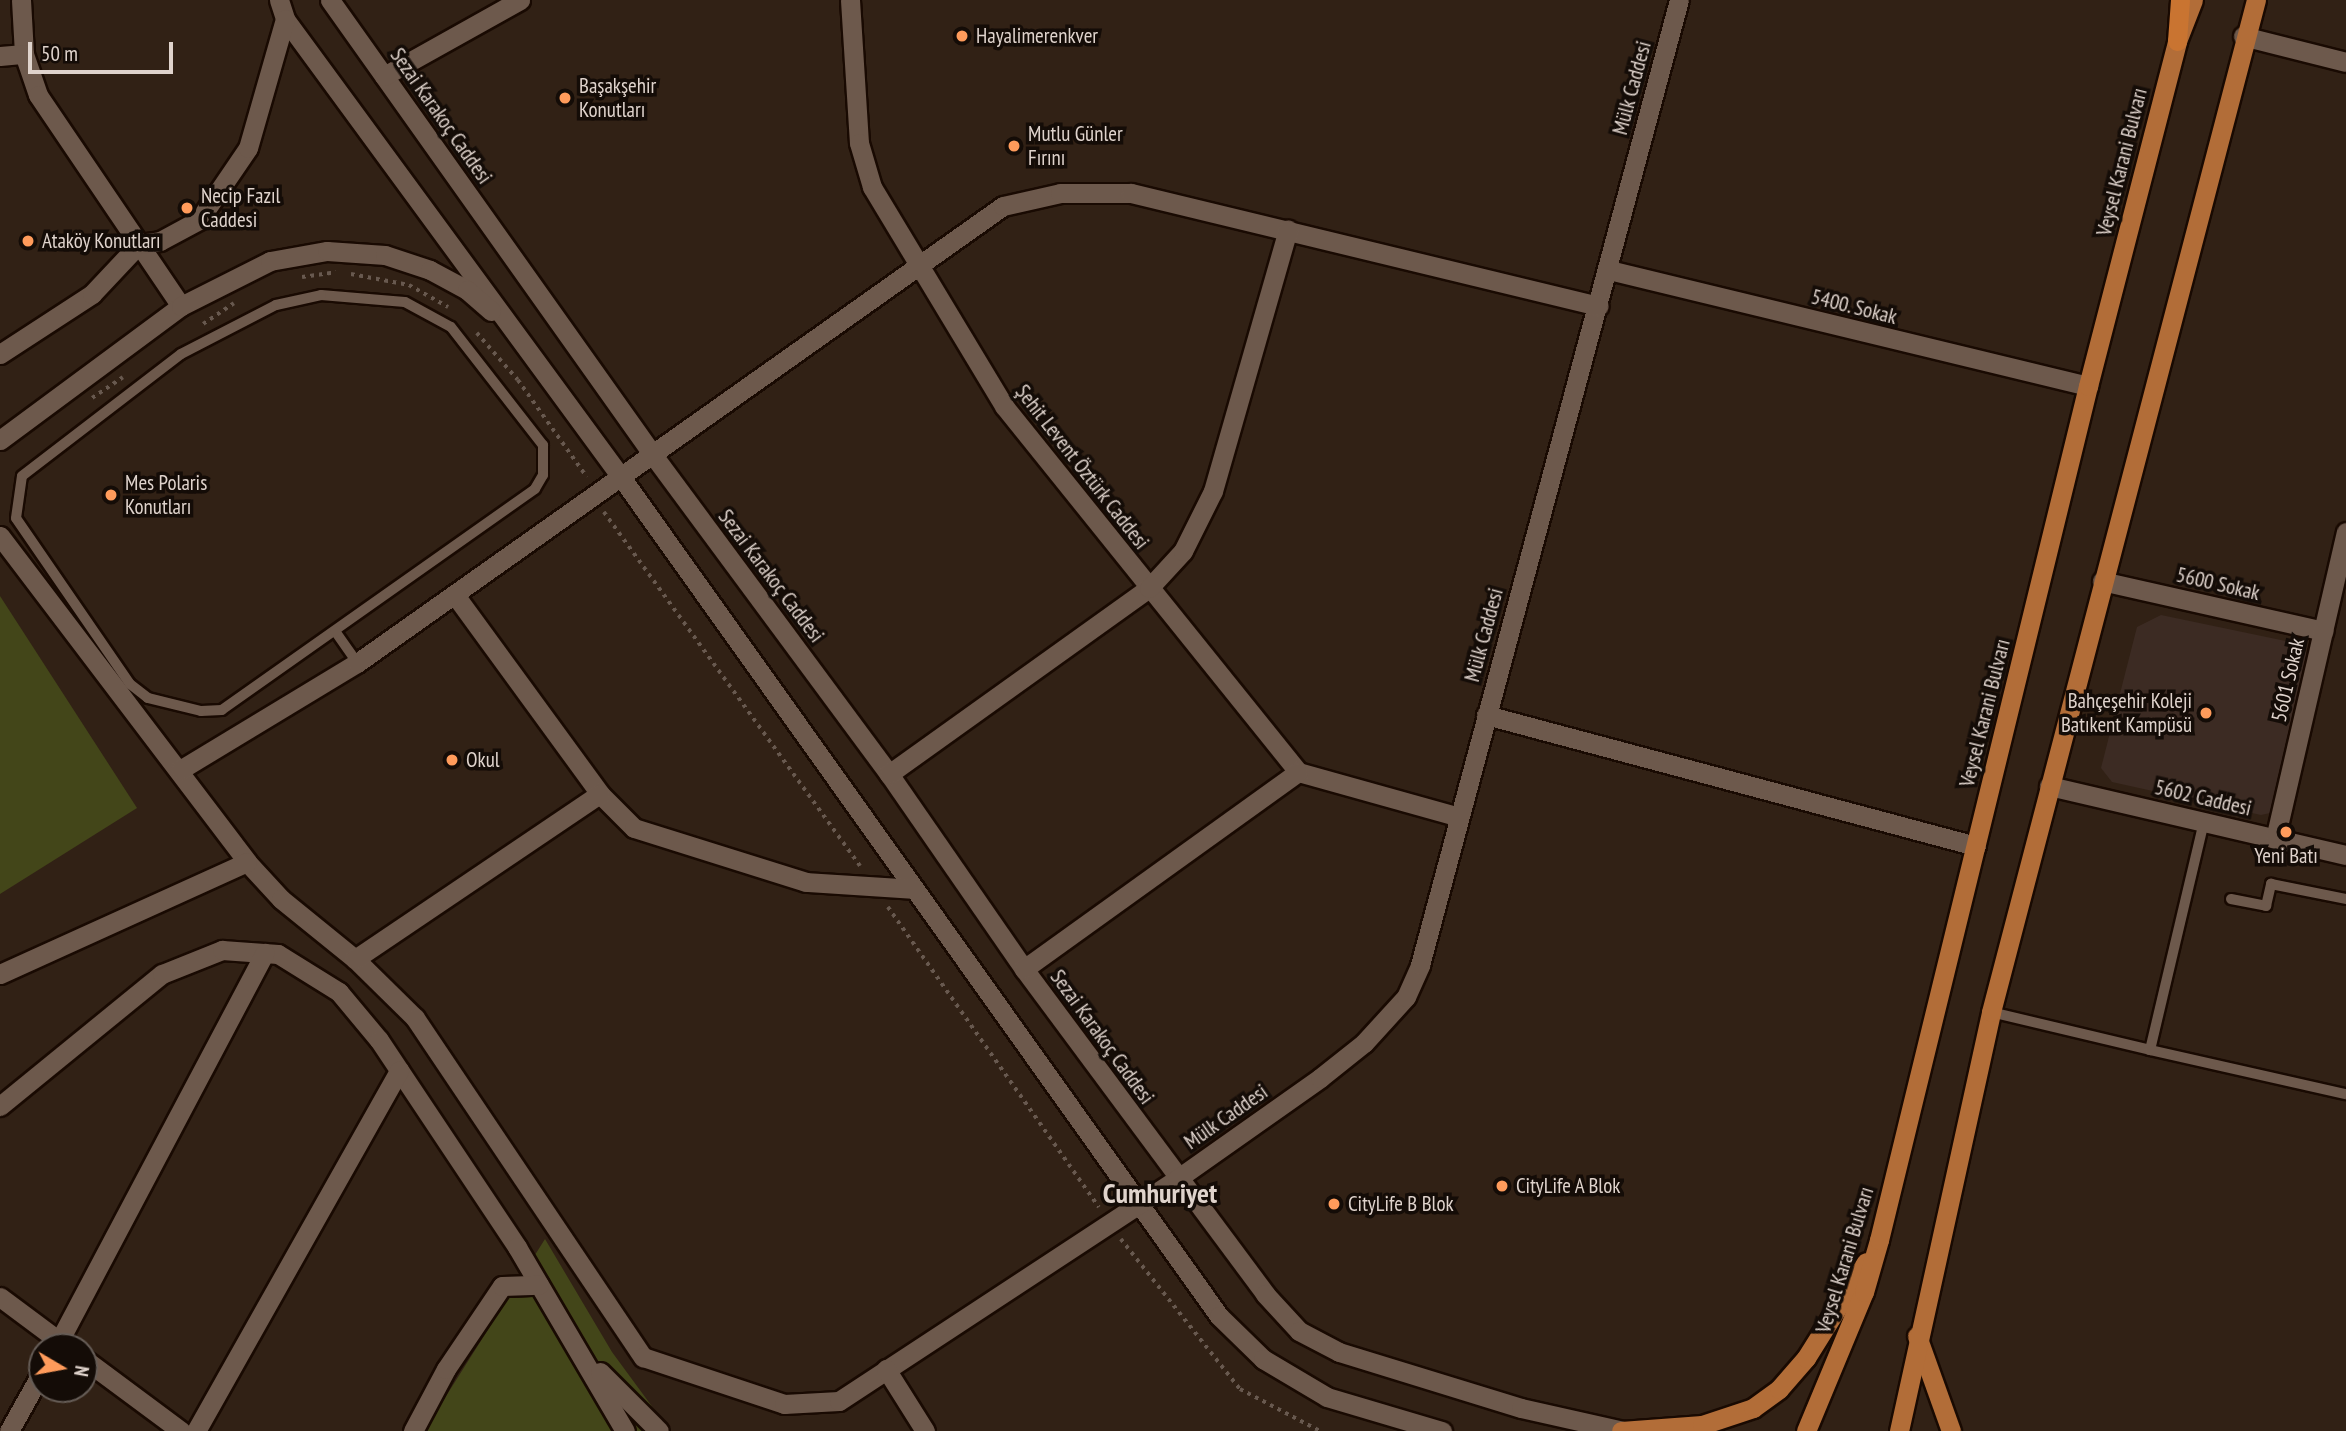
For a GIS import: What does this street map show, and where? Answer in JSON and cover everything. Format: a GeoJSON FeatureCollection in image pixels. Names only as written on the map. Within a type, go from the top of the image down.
{"type":"FeatureCollection","features":[{"type":"Feature","properties":{"kind":"highway"},"geometry":{"type":"LineString","coordinates":[[2177,41],[2180,0]]}},
{"type":"Feature","properties":{"kind":"main road","name":"Veysel Karani Bulvarı"},"geometry":{"type":"LineString","coordinates":[[1806,1431],[1854,1317],[1879,1240],[2088,386],[2177,41],[2193,0]]}},
{"type":"Feature","properties":{"kind":"main road"},"geometry":{"type":"LineString","coordinates":[[1899,1431],[1917,1335],[1991,1012],[2243,37],[2256,0]]}},
{"type":"Feature","properties":{"kind":"main road"},"geometry":{"type":"LineString","coordinates":[[1622,1431],[1702,1425],[1753,1408],[1806,1358],[1879,1240]]}},
{"type":"Feature","properties":{"kind":"main road"},"geometry":{"type":"LineString","coordinates":[[1917,1335],[1951,1431]]}},
{"type":"Feature","properties":{"kind":"street"},"geometry":{"type":"LineString","coordinates":[[21,0],[24,54],[38,95],[181,306]]}},
{"type":"Feature","properties":{"kind":"street"},"geometry":{"type":"LineString","coordinates":[[279,0],[285,19],[621,477],[1219,1316],[1263,1359],[1327,1397],[1443,1431]]}},
{"type":"Feature","properties":{"kind":"street","name":"Sezai Karakoç Caddesi"},"geometry":{"type":"LineString","coordinates":[[330,0],[653,454],[889,774],[1024,969],[1177,1179],[1299,1331],[1339,1352],[1408,1377],[1622,1431]]}},
{"type":"Feature","properties":{"kind":"street"},"geometry":{"type":"LineString","coordinates":[[384,76],[520,0]]}},
{"type":"Feature","properties":{"kind":"street","name":"Şehit Levent Öztürk Caddesi"},"geometry":{"type":"LineString","coordinates":[[850,0],[859,143],[872,187],[917,268],[1004,406],[1298,772]]}},
{"type":"Feature","properties":{"kind":"street","name":"Mülk Caddesi"},"geometry":{"type":"LineString","coordinates":[[0,536],[124,706],[180,770],[247,862],[281,899],[355,959],[393,994],[435,1046],[643,1357],[784,1404],[808,1405],[839,1401],[1177,1179],[1364,1044],[1406,997],[1420,965],[1609,270],[1679,0]]}},
{"type":"Feature","properties":{"kind":"street"},"geometry":{"type":"LineString","coordinates":[[0,354],[92,294],[139,244],[183,232],[220,194],[256,128],[285,19]]}},
{"type":"Feature","properties":{"kind":"street"},"geometry":{"type":"LineString","coordinates":[[2243,37],[2346,62]]}},
{"type":"Feature","properties":{"kind":"street"},"geometry":{"type":"LineString","coordinates":[[0,56],[24,54]]}},
{"type":"Feature","properties":{"kind":"street"},"geometry":{"type":"LineString","coordinates":[[180,770],[357,663],[1003,206],[1060,193],[1131,193],[1599,306]]}},
{"type":"Feature","properties":{"kind":"street"},"geometry":{"type":"LineString","coordinates":[[889,774],[1149,588],[1183,551],[1213,491],[1288,230]]}},
{"type":"Feature","properties":{"kind":"street"},"geometry":{"type":"LineString","coordinates":[[0,440],[181,306],[270,261],[327,251],[385,255],[430,270],[467,290],[516,332]]}},
{"type":"Feature","properties":{"kind":"street","name":"5400. Sokak"},"geometry":{"type":"LineString","coordinates":[[1609,270],[2088,386]]}},
{"type":"Feature","properties":{"kind":"street","name":"5601 Sokak"},"geometry":{"type":"LineString","coordinates":[[2275,839],[2346,532]]}},
{"type":"Feature","properties":{"kind":"street","name":"5600 Sokak"},"geometry":{"type":"LineString","coordinates":[[2102,581],[2323,631]]}},
{"type":"Feature","properties":{"kind":"street"},"geometry":{"type":"LineString","coordinates":[[455,595],[600,794],[634,828],[653,838],[806,882],[914,889]]}},
{"type":"Feature","properties":{"kind":"street"},"geometry":{"type":"LineString","coordinates":[[1486,715],[1976,846]]}},
{"type":"Feature","properties":{"kind":"street"},"geometry":{"type":"LineString","coordinates":[[1024,969],[1298,772],[1459,817]]}},
{"type":"Feature","properties":{"kind":"street","name":"5602 Caddesi"},"geometry":{"type":"LineString","coordinates":[[2049,786],[2346,855]]}},
{"type":"Feature","properties":{"kind":"street"},"geometry":{"type":"LineString","coordinates":[[355,959],[600,794]]}},
{"type":"Feature","properties":{"kind":"street"},"geometry":{"type":"LineString","coordinates":[[0,974],[247,862]]}},
{"type":"Feature","properties":{"kind":"street"},"geometry":{"type":"LineString","coordinates":[[0,1106],[162,974],[222,950],[278,954],[339,992],[399,1070],[539,1285],[625,1431]]}},
{"type":"Feature","properties":{"kind":"street"},"geometry":{"type":"LineString","coordinates":[[67,1333],[265,953]]}},
{"type":"Feature","properties":{"kind":"street"},"geometry":{"type":"LineString","coordinates":[[197,1431],[399,1070]]}},
{"type":"Feature","properties":{"kind":"street"},"geometry":{"type":"LineString","coordinates":[[413,1431],[446,1369],[502,1286],[539,1285]]}},
{"type":"Feature","properties":{"kind":"street"},"geometry":{"type":"LineString","coordinates":[[0,1297],[46,1333]]}},
{"type":"Feature","properties":{"kind":"street"},"geometry":{"type":"LineString","coordinates":[[573,1342],[659,1431]]}},
{"type":"Feature","properties":{"kind":"street"},"geometry":{"type":"LineString","coordinates":[[98,1369],[181,1431]]}},
{"type":"Feature","properties":{"kind":"street"},"geometry":{"type":"LineString","coordinates":[[886,1369],[925,1431]]}},
{"type":"Feature","properties":{"kind":"street"},"geometry":{"type":"LineString","coordinates":[[9,1431],[28,1397]]}},
{"type":"Feature","properties":{"kind":"lane"},"geometry":{"type":"LineString","coordinates":[[321,295],[358,295],[405,302],[432,313],[478,357],[543,445],[543,475],[535,489],[335,631],[222,709],[201,711],[148,698],[130,684],[16,518],[22,476],[181,354],[276,305],[321,295]]}},
{"type":"Feature","properties":{"kind":"lane"},"geometry":{"type":"LineString","coordinates":[[335,631],[357,663]]}},
{"type":"Feature","properties":{"kind":"lane"},"geometry":{"type":"LineString","coordinates":[[2150,1050],[2204,822]]}},
{"type":"Feature","properties":{"kind":"lane"},"geometry":{"type":"LineString","coordinates":[[2231,900],[2266,906],[2271,884],[2346,900]]}},
{"type":"Feature","properties":{"kind":"lane"},"geometry":{"type":"LineString","coordinates":[[1991,1012],[2346,1094]]}},
{"type":"Feature","properties":{"kind":"path"},"geometry":{"type":"LineString","coordinates":[[293,278],[341,272],[365,276],[409,285],[451,309]]}},
{"type":"Feature","properties":{"kind":"path"},"geometry":{"type":"LineString","coordinates":[[194,330],[238,300]]}},
{"type":"Feature","properties":{"kind":"path"},"geometry":{"type":"LineString","coordinates":[[468,324],[519,380],[585,472]]}},
{"type":"Feature","properties":{"kind":"path"},"geometry":{"type":"LineString","coordinates":[[90,399],[125,376]]}},
{"type":"Feature","properties":{"kind":"path"},"geometry":{"type":"LineString","coordinates":[[608,520],[856,861]]}},
{"type":"Feature","properties":{"kind":"path"},"geometry":{"type":"LineString","coordinates":[[903,929],[1086,1188]]}},
{"type":"Feature","properties":{"kind":"path"},"geometry":{"type":"LineString","coordinates":[[1135,1259],[1240,1389],[1320,1431]]}},
{"type":"Feature","properties":{"kind":"shaded area","name":"Bahçeşehir Koleji Batıkent Kampüsü"},"geometry":{"type":"Polygon","coordinates":[[[2161,615],[2300,644],[2309,657],[2275,812],[2261,815],[2112,782],[2101,768],[2137,627],[2161,615]]]}},
{"type":"Feature","properties":{"kind":"green space"},"geometry":{"type":"Polygon","coordinates":[[[0,596],[137,808],[0,894],[0,596]]]}},
{"type":"Feature","properties":{"kind":"green space"},"geometry":{"type":"Polygon","coordinates":[[[545,1239],[612,1352],[670,1431],[424,1431],[545,1239]]]}},
{"type":"Feature","properties":{"kind":"place","name":"Hayalimerenkver"},"geometry":{"type":"Point","coordinates":[962,36]}},
{"type":"Feature","properties":{"kind":"place","name":"Başakşehir Konutları"},"geometry":{"type":"Point","coordinates":[565,98]}},
{"type":"Feature","properties":{"kind":"place","name":"Mutlu Günler Fırını"},"geometry":{"type":"Point","coordinates":[1014,146]}},
{"type":"Feature","properties":{"kind":"place","name":"Necip Fazıl Caddesi"},"geometry":{"type":"Point","coordinates":[187,208]}},
{"type":"Feature","properties":{"kind":"place","name":"Ataköy Konutları"},"geometry":{"type":"Point","coordinates":[28,241]}},
{"type":"Feature","properties":{"kind":"place","name":"Mes Polaris Konutları"},"geometry":{"type":"Point","coordinates":[111,495]}},
{"type":"Feature","properties":{"kind":"place","name":"Bahçeşehir Koleji Batıkent Kampüsü"},"geometry":{"type":"Point","coordinates":[2206,713]}},
{"type":"Feature","properties":{"kind":"place","name":"Okul"},"geometry":{"type":"Point","coordinates":[452,760]}},
{"type":"Feature","properties":{"kind":"place","name":"Yeni Batı"},"geometry":{"type":"Point","coordinates":[2286,832]}},
{"type":"Feature","properties":{"kind":"place","name":"CityLife A Blok"},"geometry":{"type":"Point","coordinates":[1502,1186]}},
{"type":"Feature","properties":{"kind":"place","name":"CityLife B Blok"},"geometry":{"type":"Point","coordinates":[1334,1204]}},
{"type":"Feature","properties":{"kind":"district","name":"Cumhuriyet"},"geometry":{"type":"Point","coordinates":[1160,1193]}}]}
